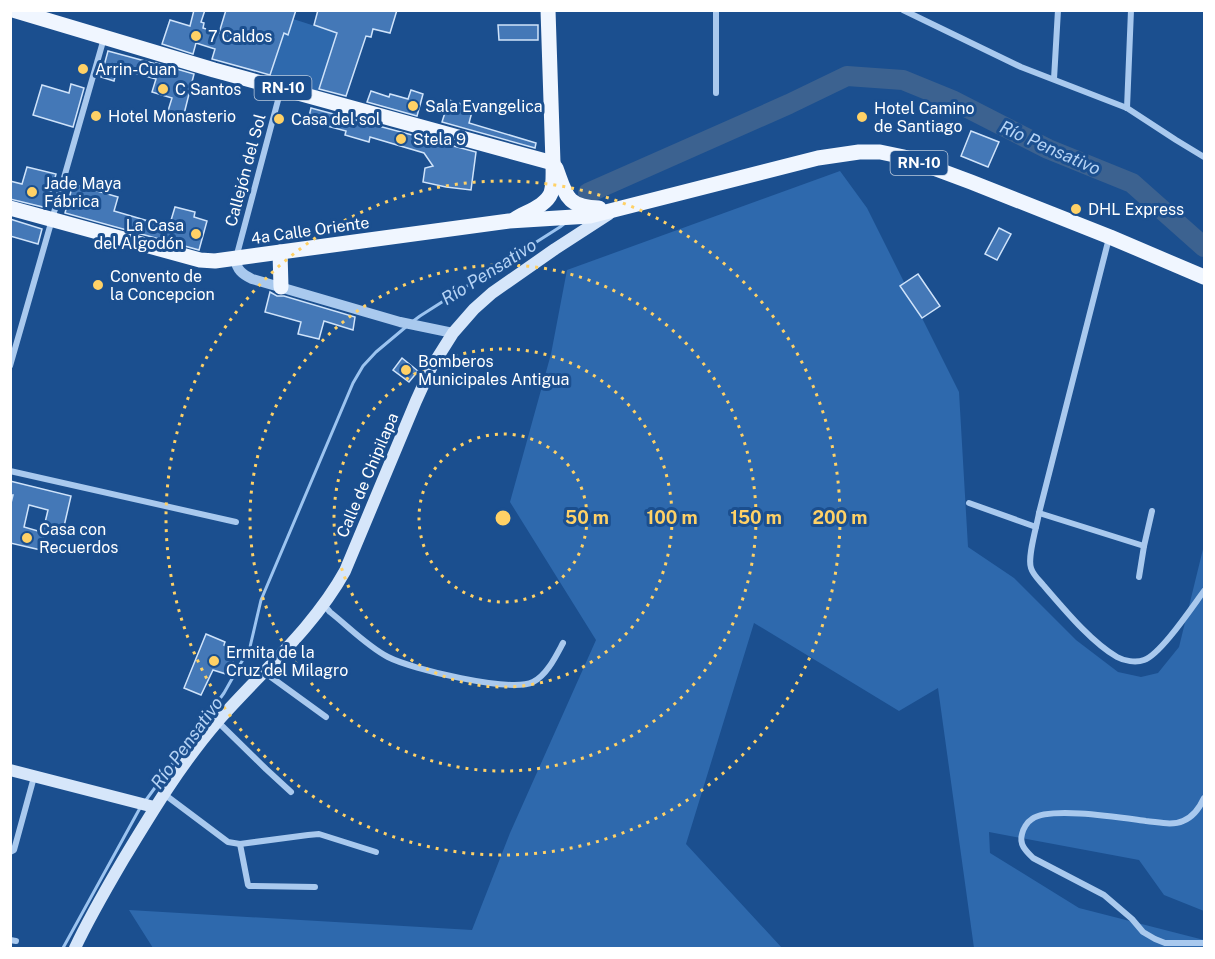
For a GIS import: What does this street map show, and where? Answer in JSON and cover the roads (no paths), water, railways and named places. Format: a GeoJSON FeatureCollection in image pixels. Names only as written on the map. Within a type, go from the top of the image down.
{"type":"FeatureCollection","features":[{"type":"Feature","properties":{"kind":"main road","name":"RN-10"},"geometry":{"type":"LineString","coordinates":[[14,10],[281,88],[553,163]]}},
{"type":"Feature","properties":{"kind":"main road"},"geometry":{"type":"LineString","coordinates":[[510,222],[546,201],[552,188],[548,10]]}},
{"type":"Feature","properties":{"kind":"main road","name":"RN-10"},"geometry":{"type":"LineString","coordinates":[[572,211],[619,208],[818,158],[859,152],[880,152],[915,161],[1110,237],[1204,277]]}},
{"type":"Feature","properties":{"kind":"main road"},"geometry":{"type":"LineString","coordinates":[[553,163],[572,211]]}},
{"type":"Feature","properties":{"kind":"main road","name":"4a Calle Oriente"},"geometry":{"type":"LineString","coordinates":[[10,208],[200,260],[215,261],[510,222],[572,211]]}},
{"type":"Feature","properties":{"kind":"main road","name":"Calle de Chipilapa"},"geometry":{"type":"LineString","coordinates":[[75,948],[135,840],[158,791],[163,786],[167,789],[218,722],[303,630],[324,605],[345,571],[423,384],[453,333],[492,293],[619,208]]}},
{"type":"Feature","properties":{"kind":"main road"},"geometry":{"type":"LineString","coordinates":[[279,252],[280,287]]}},
{"type":"Feature","properties":{"kind":"main road"},"geometry":{"type":"LineString","coordinates":[[10,770],[150,806]]}},
{"type":"Feature","properties":{"kind":"street"},"geometry":{"type":"LineString","coordinates":[[716,10],[716,93]]}},
{"type":"Feature","properties":{"kind":"street"},"geometry":{"type":"LineString","coordinates":[[903,10],[1002,58],[1127,108],[1204,157]]}},
{"type":"Feature","properties":{"kind":"street"},"geometry":{"type":"LineString","coordinates":[[1054,79],[1058,10]]}},
{"type":"Feature","properties":{"kind":"street"},"geometry":{"type":"LineString","coordinates":[[1127,108],[1131,10]]}},
{"type":"Feature","properties":{"kind":"street"},"geometry":{"type":"LineString","coordinates":[[10,366],[104,37]]}},
{"type":"Feature","properties":{"kind":"street","name":"Callejón del Sol"},"geometry":{"type":"LineString","coordinates":[[236,259],[281,88]]}},
{"type":"Feature","properties":{"kind":"street"},"geometry":{"type":"LineString","coordinates":[[1110,237],[1036,527],[1030,568],[1094,640],[1118,658],[1130,662],[1143,661],[1155,653],[1204,591]]}},
{"type":"Feature","properties":{"kind":"street"},"geometry":{"type":"LineString","coordinates":[[236,259],[240,272],[252,279],[400,322],[453,333]]}},
{"type":"Feature","properties":{"kind":"street"},"geometry":{"type":"LineString","coordinates":[[10,471],[236,522]]}},
{"type":"Feature","properties":{"kind":"street"},"geometry":{"type":"LineString","coordinates":[[969,503],[1036,527]]}},
{"type":"Feature","properties":{"kind":"street"},"geometry":{"type":"LineString","coordinates":[[1139,577],[1152,511]]}},
{"type":"Feature","properties":{"kind":"street"},"geometry":{"type":"LineString","coordinates":[[1040,513],[1144,546]]}},
{"type":"Feature","properties":{"kind":"street"},"geometry":{"type":"LineString","coordinates":[[324,605],[377,651],[400,663],[431,672],[484,682],[524,685],[531,683],[537,680],[549,666],[563,643]]}},
{"type":"Feature","properties":{"kind":"street"},"geometry":{"type":"LineString","coordinates":[[264,672],[326,717]]}},
{"type":"Feature","properties":{"kind":"street"},"geometry":{"type":"LineString","coordinates":[[218,722],[291,792]]}},
{"type":"Feature","properties":{"kind":"street"},"geometry":{"type":"LineString","coordinates":[[10,852],[14,850],[34,776]]}},
{"type":"Feature","properties":{"kind":"street"},"geometry":{"type":"LineString","coordinates":[[167,789],[228,842],[240,844],[320,834],[376,852]]}},
{"type":"Feature","properties":{"kind":"street"},"geometry":{"type":"LineString","coordinates":[[1204,798],[1200,807],[1191,816],[1182,822],[1170,824],[1107,816],[1044,814],[1031,819],[1023,830],[1021,839],[1024,849],[1033,858],[1104,895],[1132,919],[1143,932],[1155,939],[1165,943],[1204,943]]}},
{"type":"Feature","properties":{"kind":"street"},"geometry":{"type":"LineString","coordinates":[[240,844],[249,886],[315,887]]}},
{"type":"Feature","properties":{"kind":"waterway","name":"Río Pensativo"},"geometry":{"type":"LineString","coordinates":[[588,193],[847,76],[903,80],[952,100],[1048,149],[1132,183],[1204,247]]}},
{"type":"Feature","properties":{"kind":"waterway","name":"Río Pensativo"},"geometry":{"type":"LineString","coordinates":[[581,201],[588,193]]}},
{"type":"Feature","properties":{"kind":"waterway","name":"Río Pensativo"},"geometry":{"type":"LineString","coordinates":[[412,322],[565,223]]}},
{"type":"Feature","properties":{"kind":"waterway","name":"Río Pensativo"},"geometry":{"type":"LineString","coordinates":[[146,800],[224,693],[250,647],[261,600],[353,383],[363,366],[376,352],[407,326]]}},
{"type":"Feature","properties":{"kind":"waterway","name":"Río Pensativo"},"geometry":{"type":"LineString","coordinates":[[63,948],[140,808]]}},
{"type":"Feature","properties":{"kind":"place","name":"7 Caldos"},"geometry":{"type":"Point","coordinates":[196,36]}},
{"type":"Feature","properties":{"kind":"place","name":"Arrin-Cuan"},"geometry":{"type":"Point","coordinates":[83,69]}},
{"type":"Feature","properties":{"kind":"place","name":"C Santos"},"geometry":{"type":"Point","coordinates":[163,89]}},
{"type":"Feature","properties":{"kind":"place","name":"Sala Evangelica"},"geometry":{"type":"Point","coordinates":[413,106]}},
{"type":"Feature","properties":{"kind":"place","name":"Hotel Monasterio"},"geometry":{"type":"Point","coordinates":[96,116]}},
{"type":"Feature","properties":{"kind":"place","name":"Hotel Camino de Santiago"},"geometry":{"type":"Point","coordinates":[862,117]}},
{"type":"Feature","properties":{"kind":"place","name":"Casa del sol"},"geometry":{"type":"Point","coordinates":[279,119]}},
{"type":"Feature","properties":{"kind":"place","name":"Stela 9"},"geometry":{"type":"Point","coordinates":[401,139]}},
{"type":"Feature","properties":{"kind":"place","name":"Jade Maya Fábrica"},"geometry":{"type":"Point","coordinates":[32,192]}},
{"type":"Feature","properties":{"kind":"place","name":"DHL Express"},"geometry":{"type":"Point","coordinates":[1076,209]}},
{"type":"Feature","properties":{"kind":"place","name":"La Casa del Algodón"},"geometry":{"type":"Point","coordinates":[196,234]}},
{"type":"Feature","properties":{"kind":"place","name":"Convento de la Concepcion"},"geometry":{"type":"Point","coordinates":[98,285]}},
{"type":"Feature","properties":{"kind":"place","name":"Bomberos Municipales Antigua"},"geometry":{"type":"Point","coordinates":[406,370]}},
{"type":"Feature","properties":{"kind":"place","name":"Casa con Recuerdos"},"geometry":{"type":"Point","coordinates":[27,538]}},
{"type":"Feature","properties":{"kind":"place","name":"Ermita de la Cruz del Milagro"},"geometry":{"type":"Point","coordinates":[214,661]}}]}
